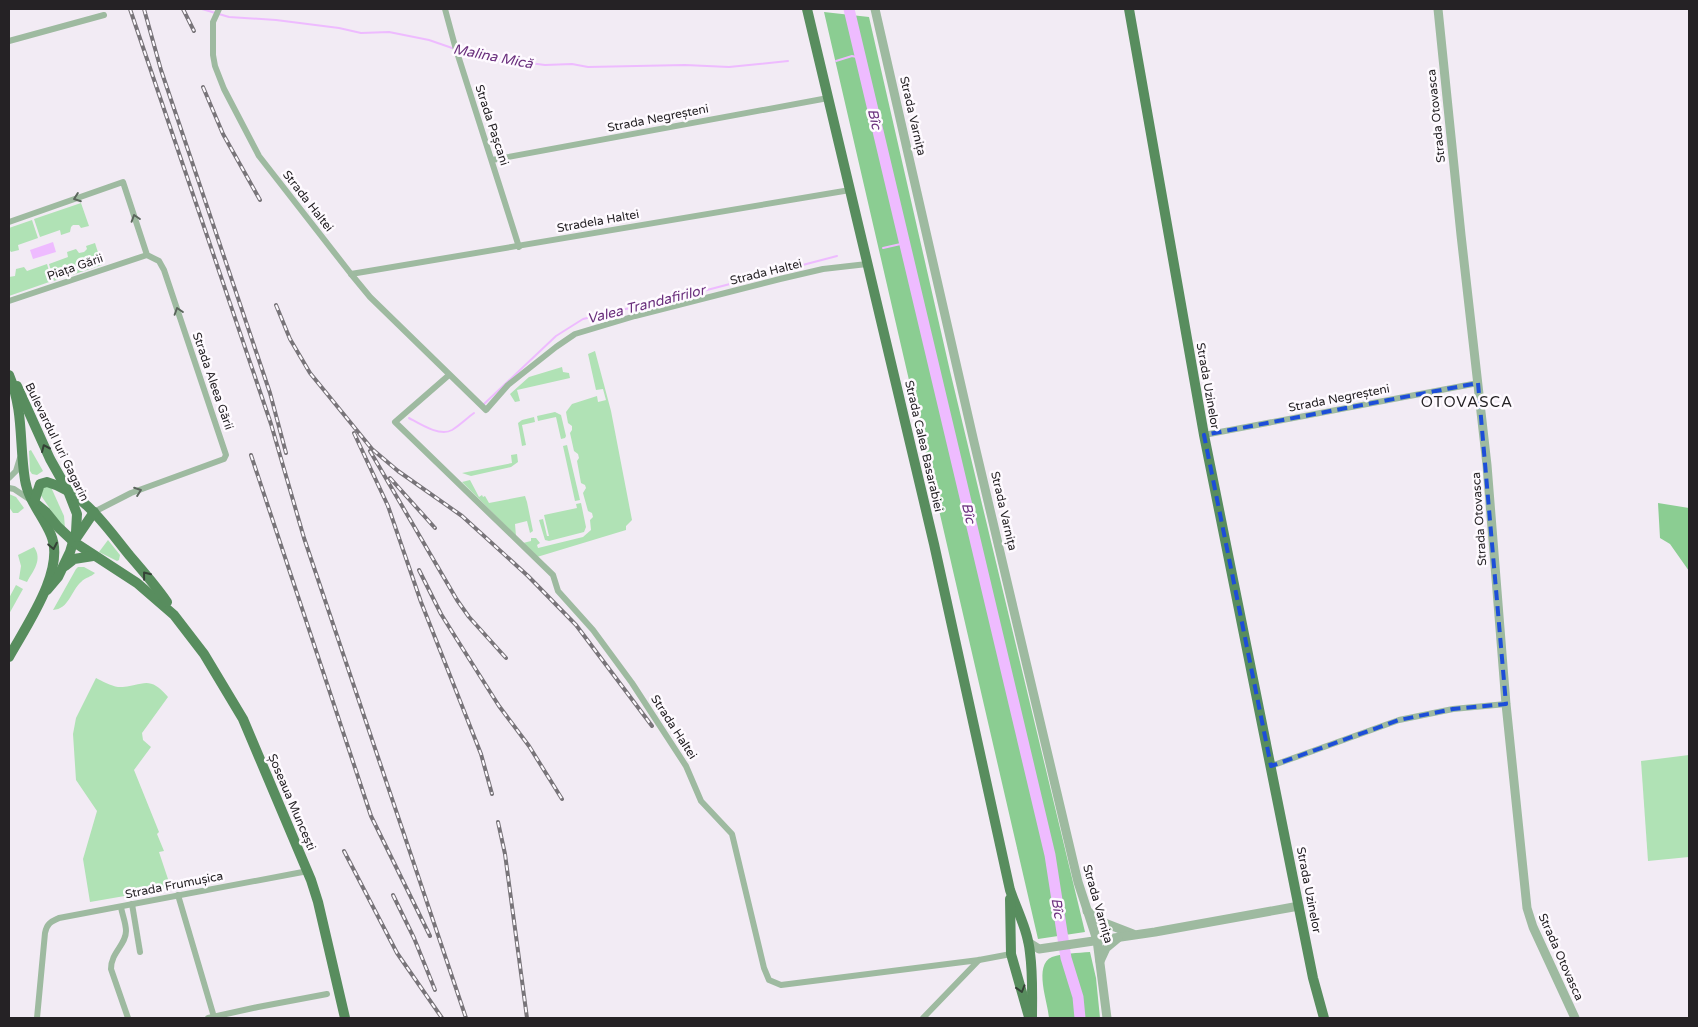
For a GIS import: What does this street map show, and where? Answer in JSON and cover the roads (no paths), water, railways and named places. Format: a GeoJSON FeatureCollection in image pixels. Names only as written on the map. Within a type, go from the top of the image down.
{"type":"FeatureCollection","features":[{"type":"Feature","properties":{"kind":"main road","name":"Strada Calea Basarabiei"},"geometry":{"type":"LineString","coordinates":[[807,9],[934,544],[1010,890],[1028,942],[1033,972],[1031,1018]]}},
{"type":"Feature","properties":{"kind":"main road","name":"Strada Uzinelor"},"geometry":{"type":"LineString","coordinates":[[1129,9],[1204,435],[1313,978],[1324,1018]]}},
{"type":"Feature","properties":{"kind":"main road","name":"Bulevardul Iuri Gagarin"},"geometry":{"type":"LineString","coordinates":[[9,376],[20,417],[27,490],[34,502],[74,542]]}},
{"type":"Feature","properties":{"kind":"main road","name":"Bulevardul Iuri Gagarin"},"geometry":{"type":"LineString","coordinates":[[9,376],[19,388],[50,459],[68,491],[77,514],[74,542]]}},
{"type":"Feature","properties":{"kind":"main road"},"geometry":{"type":"LineString","coordinates":[[9,657],[43,595],[54,565],[55,550],[50,534],[34,502],[38,488],[44,482],[51,483],[68,491]]}},
{"type":"Feature","properties":{"kind":"main road","name":"Șoseaua Muncești"},"geometry":{"type":"LineString","coordinates":[[68,491],[94,512],[166,600],[174,615],[210,663],[242,719],[308,871],[318,902],[345,1018]]}},
{"type":"Feature","properties":{"kind":"main road"},"geometry":{"type":"LineString","coordinates":[[43,595],[58,577],[74,542],[94,512]]}},
{"type":"Feature","properties":{"kind":"main road","name":"Șoseaua Muncești"},"geometry":{"type":"LineString","coordinates":[[74,542],[147,591],[174,615]]}},
{"type":"Feature","properties":{"kind":"main road"},"geometry":{"type":"LineString","coordinates":[[115,568],[126,559],[126,551]]}},
{"type":"Feature","properties":{"kind":"main road"},"geometry":{"type":"LineString","coordinates":[[64,567],[74,559],[93,556]]}},
{"type":"Feature","properties":{"kind":"main road","name":"Strada Calea Basarabiei"},"geometry":{"type":"LineString","coordinates":[[1010,890],[1011,954],[1031,1018]]}},
{"type":"Feature","properties":{"kind":"main road"},"geometry":{"type":"LineString","coordinates":[[1028,942],[1019,942],[1011,954],[1023,963],[1031,960]]}},
{"type":"Feature","properties":{"kind":"street","name":"Strada Haltei"},"geometry":{"type":"LineString","coordinates":[[219,9],[213,26],[215,66],[243,127],[265,164],[370,297],[486,410],[508,385],[556,347],[576,334],[635,316],[780,279],[823,270],[867,264]]}},
{"type":"Feature","properties":{"kind":"street","name":"Strada Pașcani"},"geometry":{"type":"LineString","coordinates":[[445,9],[519,247]]}},
{"type":"Feature","properties":{"kind":"street","name":"Strada Varnița"},"geometry":{"type":"LineString","coordinates":[[875,9],[1078,882],[1087,911],[1092,940],[1100,961],[1107,1018]]}},
{"type":"Feature","properties":{"kind":"street","name":"Strada Otovasca"},"geometry":{"type":"LineString","coordinates":[[1438,9],[1487,465],[1506,704],[1527,908],[1575,1018]]}},
{"type":"Feature","properties":{"kind":"street"},"geometry":{"type":"LineString","coordinates":[[9,41],[104,15]]}},
{"type":"Feature","properties":{"kind":"street","name":"Strada Negreșteni"},"geometry":{"type":"LineString","coordinates":[[492,160],[828,98]]}},
{"type":"Feature","properties":{"kind":"street","name":"Strada Aleea Gării"},"geometry":{"type":"LineString","coordinates":[[9,222],[124,182],[148,254],[159,262],[164,270],[226,457],[130,493],[94,512]]}},
{"type":"Feature","properties":{"kind":"street","name":"Stradela Haltei"},"geometry":{"type":"LineString","coordinates":[[351,274],[850,190]]}},
{"type":"Feature","properties":{"kind":"street","name":"Piața Gării"},"geometry":{"type":"LineString","coordinates":[[9,301],[148,254]]}},
{"type":"Feature","properties":{"kind":"street","name":"Strada Haltei"},"geometry":{"type":"LineString","coordinates":[[449,375],[395,422],[546,567],[553,575],[558,591],[593,630],[632,683],[686,766],[702,801],[732,834],[764,968],[769,980],[781,985],[979,960],[1011,954]]}},
{"type":"Feature","properties":{"kind":"street","name":"Strada Negreșteni"},"geometry":{"type":"LineString","coordinates":[[1204,435],[1478,383]]}},
{"type":"Feature","properties":{"kind":"street"},"geometry":{"type":"LineString","coordinates":[[9,478],[16,471],[23,450]]}},
{"type":"Feature","properties":{"kind":"street"},"geometry":{"type":"LineString","coordinates":[[9,488],[34,502]]}},
{"type":"Feature","properties":{"kind":"street"},"geometry":{"type":"LineString","coordinates":[[1271,766],[1399,720],[1453,709],[1506,704]]}},
{"type":"Feature","properties":{"kind":"street","name":"Strada Frumușica"},"geometry":{"type":"LineString","coordinates":[[36,1018],[46,926],[49,922],[59,918],[308,871]]}},
{"type":"Feature","properties":{"kind":"street"},"geometry":{"type":"LineString","coordinates":[[178,895],[211,1018],[258,1006],[327,994]]}},
{"type":"Feature","properties":{"kind":"street"},"geometry":{"type":"LineString","coordinates":[[132,904],[140,952]]}},
{"type":"Feature","properties":{"kind":"street"},"geometry":{"type":"LineString","coordinates":[[1031,960],[1042,949],[1092,940],[1119,938],[1299,906]]}},
{"type":"Feature","properties":{"kind":"street"},"geometry":{"type":"LineString","coordinates":[[121,907],[126,931],[123,942],[111,962],[111,969],[128,1018]]}},
{"type":"Feature","properties":{"kind":"street"},"geometry":{"type":"LineString","coordinates":[[1087,911],[1102,922],[1136,935]]}},
{"type":"Feature","properties":{"kind":"street"},"geometry":{"type":"LineString","coordinates":[[1100,961],[1106,948],[1119,938]]}},
{"type":"Feature","properties":{"kind":"street"},"geometry":{"type":"LineString","coordinates":[[1028,942],[1042,949]]}},
{"type":"Feature","properties":{"kind":"street"},"geometry":{"type":"LineString","coordinates":[[923,1018],[979,960]]}},
{"type":"Feature","properties":{"kind":"waterway","name":"Malina Mică"},"geometry":{"type":"LineString","coordinates":[[202,9],[229,17],[276,20],[339,28],[361,33],[389,32],[429,40],[455,49]]}},
{"type":"Feature","properties":{"kind":"waterway","name":"Bîc"},"geometry":{"type":"LineString","coordinates":[[849,9],[1050,855],[1066,958],[1078,997],[1080,1018]]}},
{"type":"Feature","properties":{"kind":"waterway","name":"Malina Mică"},"geometry":{"type":"LineString","coordinates":[[459,50],[499,59],[545,65],[572,64],[588,67],[685,65],[729,67],[788,61]]}},
{"type":"Feature","properties":{"kind":"waterway","name":"Malina Mică"},"geometry":{"type":"LineString","coordinates":[[836,61],[852,56],[861,58]]}},
{"type":"Feature","properties":{"kind":"waterway","name":"Valea Trandafirilor"},"geometry":{"type":"LineString","coordinates":[[883,248],[905,243]]}},
{"type":"Feature","properties":{"kind":"waterway","name":"Valea Trandafirilor"},"geometry":{"type":"LineString","coordinates":[[484,404],[556,336],[583,319],[707,290],[837,256]]}},
{"type":"Feature","properties":{"kind":"waterway","name":"Valea Trandafirilor"},"geometry":{"type":"LineString","coordinates":[[409,418],[430,429],[447,432],[474,413]]}},
{"type":"Feature","properties":{"kind":"railway"},"geometry":{"type":"LineString","coordinates":[[130,9],[271,424],[304,538],[466,1018]]}},
{"type":"Feature","properties":{"kind":"railway"},"geometry":{"type":"LineString","coordinates":[[144,9],[161,70],[270,393],[286,453]]}},
{"type":"Feature","properties":{"kind":"railway"},"geometry":{"type":"LineString","coordinates":[[183,9],[194,31]]}},
{"type":"Feature","properties":{"kind":"railway"},"geometry":{"type":"LineString","coordinates":[[203,87],[223,134],[260,200]]}},
{"type":"Feature","properties":{"kind":"railway"},"geometry":{"type":"LineString","coordinates":[[276,305],[290,339],[310,373],[372,449],[398,471],[462,516],[528,576],[576,625],[652,726]]}},
{"type":"Feature","properties":{"kind":"railway"},"geometry":{"type":"LineString","coordinates":[[354,433],[388,506],[421,602],[481,754],[492,794]]}},
{"type":"Feature","properties":{"kind":"railway"},"geometry":{"type":"LineString","coordinates":[[370,451],[457,600],[469,617],[506,658]]}},
{"type":"Feature","properties":{"kind":"railway"},"geometry":{"type":"LineString","coordinates":[[251,455],[371,816],[430,936]]}},
{"type":"Feature","properties":{"kind":"railway"},"geometry":{"type":"LineString","coordinates":[[390,478],[435,528]]}},
{"type":"Feature","properties":{"kind":"railway"},"geometry":{"type":"LineString","coordinates":[[419,570],[441,614],[499,706],[529,746],[562,799]]}},
{"type":"Feature","properties":{"kind":"railway"},"geometry":{"type":"LineString","coordinates":[[498,822],[505,854],[527,1018]]}},
{"type":"Feature","properties":{"kind":"railway"},"geometry":{"type":"LineString","coordinates":[[344,851],[397,953],[442,1018]]}},
{"type":"Feature","properties":{"kind":"railway"},"geometry":{"type":"LineString","coordinates":[[393,895],[414,938],[435,990]]}},
{"type":"Feature","properties":{"kind":"district","name":"OTOVASCA"},"geometry":{"type":"Point","coordinates":[1467,402]}}]}
